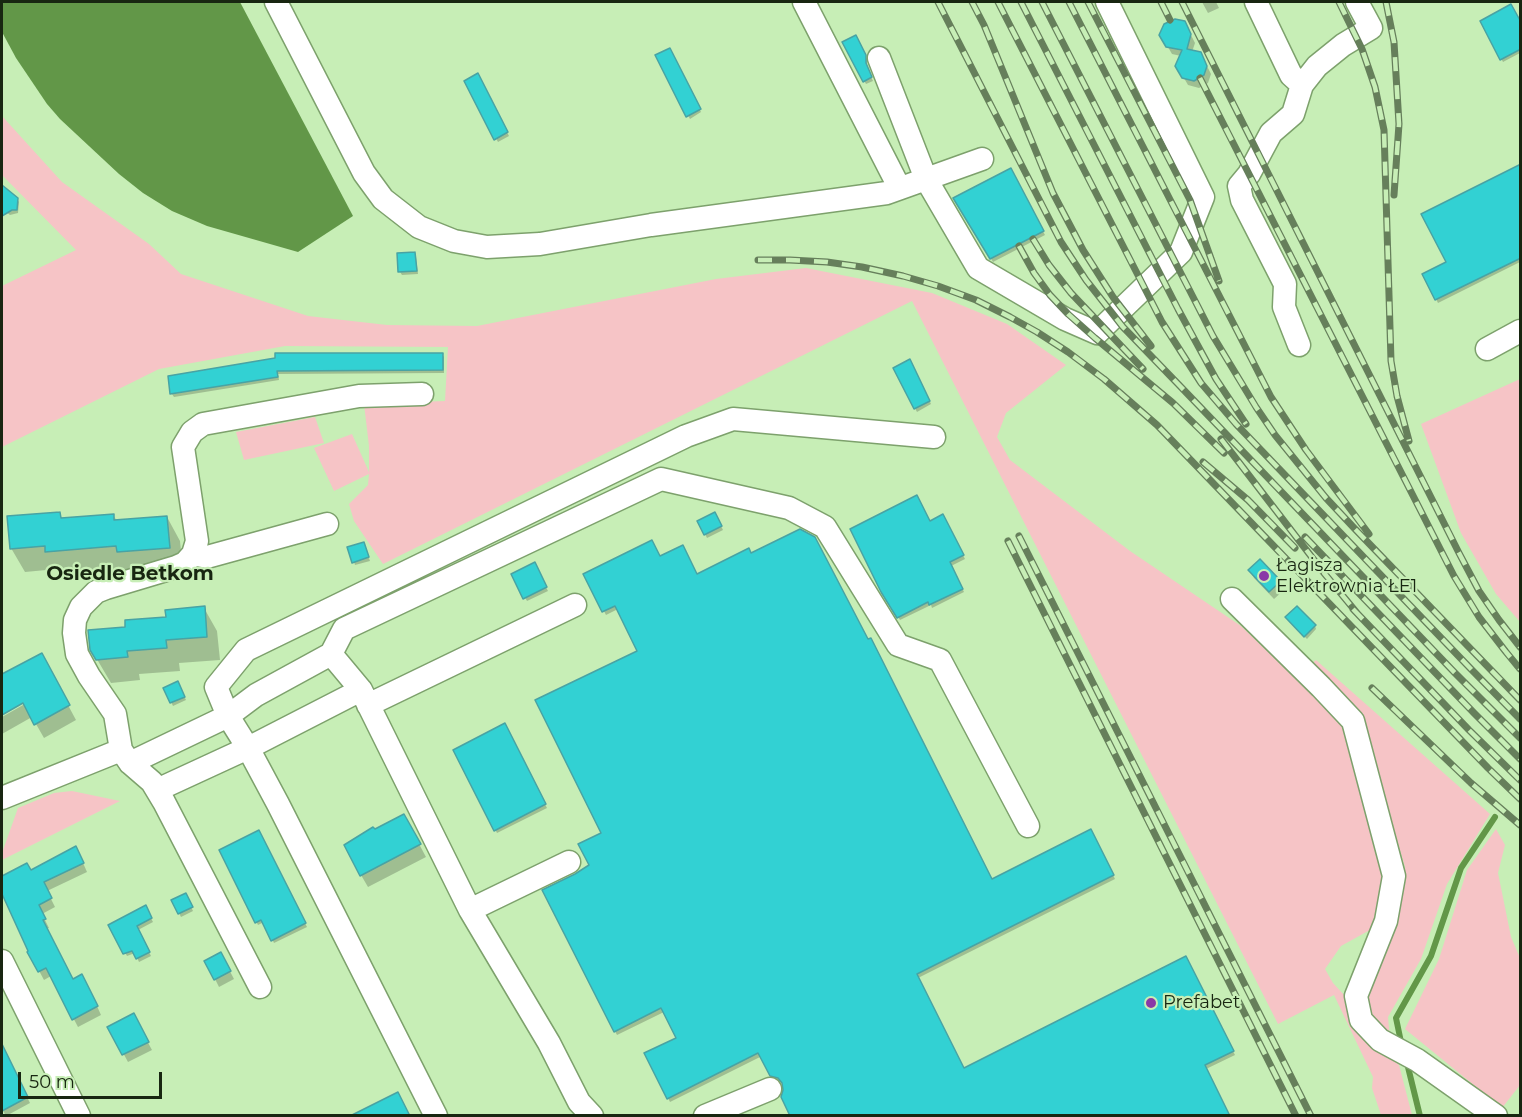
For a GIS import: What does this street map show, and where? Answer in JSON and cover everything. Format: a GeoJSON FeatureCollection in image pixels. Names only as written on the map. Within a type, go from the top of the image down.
{"type":"FeatureCollection","features":[{"type":"Feature","properties":{"kind":"street"},"geometry":{"type":"LineString","coordinates":[[276,2],[364,173],[383,199],[419,227],[454,241],[487,247],[540,244],[651,225],[887,193],[982,159]]}},
{"type":"Feature","properties":{"kind":"street"},"geometry":{"type":"LineString","coordinates":[[804,2],[899,187]]}},
{"type":"Feature","properties":{"kind":"street"},"geometry":{"type":"LineString","coordinates":[[879,58],[926,178],[978,268],[1065,319],[1097,333],[1181,252],[1203,197],[1107,2]]}},
{"type":"Feature","properties":{"kind":"street"},"geometry":{"type":"LineString","coordinates":[[1256,2],[1291,75],[1302,85]]}},
{"type":"Feature","properties":{"kind":"street"},"geometry":{"type":"LineString","coordinates":[[1299,345],[1284,307],[1285,284],[1242,200],[1239,186],[1249,174],[1271,133],[1293,114],[1302,85],[1317,66],[1371,28],[1357,2]]}},
{"type":"Feature","properties":{"kind":"street"},"geometry":{"type":"LineString","coordinates":[[1486,349],[1521,331]]}},
{"type":"Feature","properties":{"kind":"street"},"geometry":{"type":"LineString","coordinates":[[260,987],[157,790],[152,782],[125,756],[115,714],[77,654],[75,620],[81,607],[96,592],[176,567],[185,563],[193,554],[197,541],[183,447],[192,432],[203,424],[359,396],[422,394]]}},
{"type":"Feature","properties":{"kind":"street"},"geometry":{"type":"LineString","coordinates":[[436,1116],[248,748],[228,716],[216,687],[246,650],[686,436],[733,420],[934,437]]}},
{"type":"Feature","properties":{"kind":"street"},"geometry":{"type":"LineString","coordinates":[[2,798],[125,756],[228,716],[256,695],[330,654],[344,629],[661,479],[789,508],[825,527],[898,645],[940,660],[1028,826]]}},
{"type":"Feature","properties":{"kind":"street"},"geometry":{"type":"LineString","coordinates":[[193,554],[207,557],[327,524]]}},
{"type":"Feature","properties":{"kind":"street"},"geometry":{"type":"LineString","coordinates":[[1232,599],[1353,721],[1394,876],[1386,921],[1356,996],[1361,1020],[1380,1040],[1417,1060],[1496,1116]]}},
{"type":"Feature","properties":{"kind":"street"},"geometry":{"type":"LineString","coordinates":[[157,790],[575,605]]}},
{"type":"Feature","properties":{"kind":"street"},"geometry":{"type":"LineString","coordinates":[[330,654],[364,698],[470,910],[549,1043],[579,1102],[592,1116]]}},
{"type":"Feature","properties":{"kind":"street"},"geometry":{"type":"LineString","coordinates":[[470,910],[569,862]]}},
{"type":"Feature","properties":{"kind":"street"},"geometry":{"type":"LineString","coordinates":[[2,961],[79,1116]]}},
{"type":"Feature","properties":{"kind":"street"},"geometry":{"type":"LineString","coordinates":[[705,1116],[770,1089]]}},
{"type":"Feature","properties":{"kind":"shaded area"},"geometry":{"type":"Polygon","coordinates":[[[2,2],[240,2],[353,216],[298,252],[207,226],[172,211],[143,193],[119,174],[47,104],[16,58],[2,32],[2,2]]]}},
{"type":"Feature","properties":{"kind":"shaded area"},"geometry":{"type":"Polygon","coordinates":[[[2,116],[62,182],[149,244],[181,274],[308,316],[387,325],[477,326],[716,279],[806,268],[932,293],[1007,324],[1066,365],[1006,413],[997,437],[1010,460],[1130,551],[1241,626],[1347,727],[1384,878],[1379,925],[1341,946],[1325,969],[1333,983],[1345,996],[1370,1042],[1399,1065],[1412,1115],[1381,1115],[1372,1088],[1373,1077],[1334,995],[1278,1024],[912,301],[383,564],[354,521],[349,504],[368,485],[369,474],[334,491],[314,448],[352,434],[369,472],[369,446],[364,404],[445,401],[448,347],[285,346],[159,369],[2,447],[2,286],[76,250],[2,175],[2,116]]]}},
{"type":"Feature","properties":{"kind":"shaded area"},"geometry":{"type":"Polygon","coordinates":[[[1520,379],[1520,622],[1496,594],[1461,533],[1421,424],[1520,379]]]}},
{"type":"Feature","properties":{"kind":"shaded area"},"geometry":{"type":"Polygon","coordinates":[[[315,417],[324,443],[244,460],[236,432],[315,417]]]}},
{"type":"Feature","properties":{"kind":"shaded area"},"geometry":{"type":"Polygon","coordinates":[[[1316,660],[1490,814],[1447,884],[1421,959],[1388,1017],[1390,1038],[1369,1018],[1364,993],[1398,920],[1405,867],[1364,730],[1308,667],[1316,660]]]}},
{"type":"Feature","properties":{"kind":"shaded area"},"geometry":{"type":"Polygon","coordinates":[[[72,791],[120,801],[2,860],[2,853],[18,808],[54,793],[72,791]]]}},
{"type":"Feature","properties":{"kind":"shaded area"},"geometry":{"type":"Polygon","coordinates":[[[1496,829],[1505,845],[1498,873],[1511,937],[1520,958],[1520,1085],[1502,1108],[1405,1029],[1439,959],[1467,870],[1496,829]]]}},
{"type":"Feature","properties":{"kind":"building"},"geometry":{"type":"Polygon","coordinates":[[[1511,4],[1521,22],[1521,49],[1500,60],[1480,21],[1511,4]]]}},
{"type":"Feature","properties":{"kind":"building"},"geometry":{"type":"Polygon","coordinates":[[[1175,19],[1185,21],[1191,34],[1187,49],[1201,52],[1207,66],[1204,75],[1194,81],[1182,78],[1175,66],[1182,50],[1166,47],[1159,35],[1164,24],[1175,19]]]}},
{"type":"Feature","properties":{"kind":"building"},"geometry":{"type":"Polygon","coordinates":[[[856,35],[866,55],[866,63],[872,77],[863,82],[842,42],[856,35]]]}},
{"type":"Feature","properties":{"kind":"building"},"geometry":{"type":"Polygon","coordinates":[[[670,48],[701,109],[686,117],[655,55],[670,48]]]}},
{"type":"Feature","properties":{"kind":"building"},"geometry":{"type":"Polygon","coordinates":[[[478,73],[508,132],[494,140],[464,81],[478,73]]]}},
{"type":"Feature","properties":{"kind":"building"},"geometry":{"type":"Polygon","coordinates":[[[1521,164],[1521,258],[1435,300],[1422,274],[1446,262],[1421,214],[1521,164]]]}},
{"type":"Feature","properties":{"kind":"building"},"geometry":{"type":"Polygon","coordinates":[[[1011,168],[1044,231],[990,259],[953,198],[1011,168]]]}},
{"type":"Feature","properties":{"kind":"building"},"geometry":{"type":"Polygon","coordinates":[[[2,185],[18,198],[17,210],[12,210],[2,216],[2,185]]]}},
{"type":"Feature","properties":{"kind":"building"},"geometry":{"type":"Polygon","coordinates":[[[415,252],[417,271],[398,272],[397,253],[415,252]]]}},
{"type":"Feature","properties":{"kind":"building"},"geometry":{"type":"Polygon","coordinates":[[[275,353],[443,353],[443,370],[277,371],[278,377],[170,394],[168,376],[275,358],[275,353]]]}},
{"type":"Feature","properties":{"kind":"building"},"geometry":{"type":"Polygon","coordinates":[[[910,359],[930,401],[914,409],[893,368],[910,359]]]}},
{"type":"Feature","properties":{"kind":"building"},"geometry":{"type":"Polygon","coordinates":[[[917,495],[930,521],[943,514],[964,555],[950,562],[963,589],[929,605],[928,602],[897,618],[881,592],[850,529],[917,495]]]}},
{"type":"Feature","properties":{"kind":"building"},"geometry":{"type":"Polygon","coordinates":[[[60,512],[61,518],[114,514],[114,520],[167,516],[170,548],[117,552],[116,546],[45,552],[45,546],[10,549],[7,516],[60,512]]]}},
{"type":"Feature","properties":{"kind":"building"},"geometry":{"type":"Polygon","coordinates":[[[715,512],[722,526],[704,535],[697,521],[715,512]]]}},
{"type":"Feature","properties":{"kind":"building"},"geometry":{"type":"Polygon","coordinates":[[[800,529],[815,537],[868,639],[871,638],[992,879],[1091,829],[1114,875],[917,974],[964,1068],[1186,956],[1234,1051],[1205,1065],[1230,1116],[790,1116],[781,1097],[782,1083],[778,1078],[770,1076],[758,1053],[667,1099],[644,1053],[676,1038],[661,1008],[614,1032],[542,890],[589,865],[578,844],[601,833],[535,700],[637,651],[615,606],[602,612],[583,574],[652,540],[660,556],[683,545],[697,574],[749,548],[751,553],[800,529]]]}},
{"type":"Feature","properties":{"kind":"building"},"geometry":{"type":"Polygon","coordinates":[[[364,542],[369,557],[352,563],[347,547],[364,542]]]}},
{"type":"Feature","properties":{"kind":"building","name":"Łagisza Elektrownia ŁE1"},"geometry":{"type":"Polygon","coordinates":[[[1260,559],[1281,581],[1269,592],[1248,570],[1260,559]]]}},
{"type":"Feature","properties":{"kind":"building"},"geometry":{"type":"Polygon","coordinates":[[[535,562],[547,587],[523,599],[511,574],[535,562]]]}},
{"type":"Feature","properties":{"kind":"building"},"geometry":{"type":"Polygon","coordinates":[[[205,606],[207,637],[166,640],[167,648],[127,651],[128,657],[96,660],[90,650],[88,630],[125,627],[125,620],[166,617],[165,610],[205,606]]]}},
{"type":"Feature","properties":{"kind":"building"},"geometry":{"type":"Polygon","coordinates":[[[1297,606],[1316,625],[1304,637],[1285,617],[1297,606]]]}},
{"type":"Feature","properties":{"kind":"building"},"geometry":{"type":"Polygon","coordinates":[[[42,653],[70,705],[34,725],[23,703],[2,715],[2,674],[42,653]]]}},
{"type":"Feature","properties":{"kind":"building"},"geometry":{"type":"Polygon","coordinates":[[[178,681],[185,697],[170,703],[163,688],[178,681]]]}},
{"type":"Feature","properties":{"kind":"building"},"geometry":{"type":"Polygon","coordinates":[[[505,723],[546,804],[494,831],[453,750],[505,723]]]}},
{"type":"Feature","properties":{"kind":"building"},"geometry":{"type":"Polygon","coordinates":[[[404,814],[421,844],[360,876],[344,845],[373,827],[375,829],[404,814]]]}},
{"type":"Feature","properties":{"kind":"building"},"geometry":{"type":"Polygon","coordinates":[[[259,830],[306,923],[271,941],[261,920],[255,923],[219,850],[259,830]]]}},
{"type":"Feature","properties":{"kind":"building"},"geometry":{"type":"Polygon","coordinates":[[[76,846],[84,863],[44,882],[52,898],[39,905],[46,919],[43,920],[73,979],[82,974],[98,1006],[72,1020],[46,968],[38,972],[27,952],[2,894],[2,876],[27,863],[31,870],[76,846]]]}},
{"type":"Feature","properties":{"kind":"building"},"geometry":{"type":"Polygon","coordinates":[[[186,893],[193,907],[178,914],[171,900],[186,893]]]}},
{"type":"Feature","properties":{"kind":"building"},"geometry":{"type":"Polygon","coordinates":[[[146,905],[152,918],[137,926],[150,952],[136,959],[132,951],[123,954],[108,925],[146,905]]]}},
{"type":"Feature","properties":{"kind":"building"},"geometry":{"type":"Polygon","coordinates":[[[221,952],[231,971],[214,980],[204,961],[221,952]]]}},
{"type":"Feature","properties":{"kind":"building"},"geometry":{"type":"Polygon","coordinates":[[[134,1013],[149,1042],[122,1055],[107,1027],[134,1013]]]}},
{"type":"Feature","properties":{"kind":"building"},"geometry":{"type":"Polygon","coordinates":[[[2,1044],[28,1097],[2,1111],[2,1044]]]}},
{"type":"Feature","properties":{"kind":"building"},"geometry":{"type":"Polygon","coordinates":[[[398,1092],[410,1116],[350,1116],[398,1092]]]}},
{"type":"Feature","properties":{"kind":"waterway"},"geometry":{"type":"LineString","coordinates":[[1401,1042],[1396,1018],[1431,956],[1461,868],[1495,817]]}},
{"type":"Feature","properties":{"kind":"waterway"},"geometry":{"type":"LineString","coordinates":[[1407,1063],[1420,1116]]}},
{"type":"Feature","properties":{"kind":"railway"},"geometry":{"type":"LineString","coordinates":[[938,2],[1061,242],[1086,280],[1123,327],[1520,738]]}},
{"type":"Feature","properties":{"kind":"railway"},"geometry":{"type":"LineString","coordinates":[[972,2],[984,25],[1053,193],[1083,250],[1113,297],[1151,346]]}},
{"type":"Feature","properties":{"kind":"railway"},"geometry":{"type":"LineString","coordinates":[[998,2],[1162,322],[1201,383],[1236,424],[1520,719]]}},
{"type":"Feature","properties":{"kind":"railway"},"geometry":{"type":"LineString","coordinates":[[1021,2],[1178,309],[1216,379],[1246,424]]}},
{"type":"Feature","properties":{"kind":"railway"},"geometry":{"type":"LineString","coordinates":[[1042,2],[1213,336],[1275,435],[1326,498],[1520,700]]}},
{"type":"Feature","properties":{"kind":"railway"},"geometry":{"type":"LineString","coordinates":[[1069,2],[1271,397],[1306,450],[1369,534]]}},
{"type":"Feature","properties":{"kind":"railway"},"geometry":{"type":"LineString","coordinates":[[1088,2],[1190,200],[1219,281]]}},
{"type":"Feature","properties":{"kind":"railway"},"geometry":{"type":"LineString","coordinates":[[1161,2],[1170,20]]}},
{"type":"Feature","properties":{"kind":"railway"},"geometry":{"type":"LineString","coordinates":[[1182,2],[1459,553],[1479,591],[1520,647]]}},
{"type":"Feature","properties":{"kind":"railway"},"geometry":{"type":"LineString","coordinates":[[1339,2],[1362,49],[1375,87],[1384,130],[1391,361],[1397,396],[1409,441]]}},
{"type":"Feature","properties":{"kind":"railway"},"geometry":{"type":"LineString","coordinates":[[1386,2],[1394,42],[1399,124],[1394,195]]}},
{"type":"Feature","properties":{"kind":"railway"},"geometry":{"type":"LineString","coordinates":[[1200,78],[1454,576],[1479,617],[1520,669]]}},
{"type":"Feature","properties":{"kind":"railway"},"geometry":{"type":"LineString","coordinates":[[1033,239],[1049,265],[1071,293],[1143,369]]}},
{"type":"Feature","properties":{"kind":"railway"},"geometry":{"type":"LineString","coordinates":[[1019,246],[1034,273],[1068,314],[1173,403],[1224,453]]}},
{"type":"Feature","properties":{"kind":"railway"},"geometry":{"type":"LineString","coordinates":[[758,260],[827,262],[862,267],[938,286],[976,300],[1010,317],[1068,352],[1104,379],[1157,425],[1520,799]]}},
{"type":"Feature","properties":{"kind":"railway"},"geometry":{"type":"LineString","coordinates":[[1221,439],[1357,613]]}},
{"type":"Feature","properties":{"kind":"railway"},"geometry":{"type":"LineString","coordinates":[[1203,462],[1248,500],[1295,548]]}},
{"type":"Feature","properties":{"kind":"railway"},"geometry":{"type":"LineString","coordinates":[[1019,536],[1311,1116]]}},
{"type":"Feature","properties":{"kind":"railway"},"geometry":{"type":"LineString","coordinates":[[1305,537],[1520,759]]}},
{"type":"Feature","properties":{"kind":"railway"},"geometry":{"type":"LineString","coordinates":[[1008,541],[1296,1116]]}},
{"type":"Feature","properties":{"kind":"railway"},"geometry":{"type":"LineString","coordinates":[[1353,609],[1520,780]]}},
{"type":"Feature","properties":{"kind":"railway"},"geometry":{"type":"LineString","coordinates":[[1372,688],[1471,783],[1520,825]]}},
{"type":"Feature","properties":{"kind":"place","name":"Łagisza Elektrownia ŁE1"},"geometry":{"type":"Point","coordinates":[1264,576]}},
{"type":"Feature","properties":{"kind":"place","name":"Prefabet"},"geometry":{"type":"Point","coordinates":[1151,1003]}},
{"type":"Feature","properties":{"kind":"district","name":"Osiedle Betkom"},"geometry":{"type":"Point","coordinates":[130,574]}}]}
